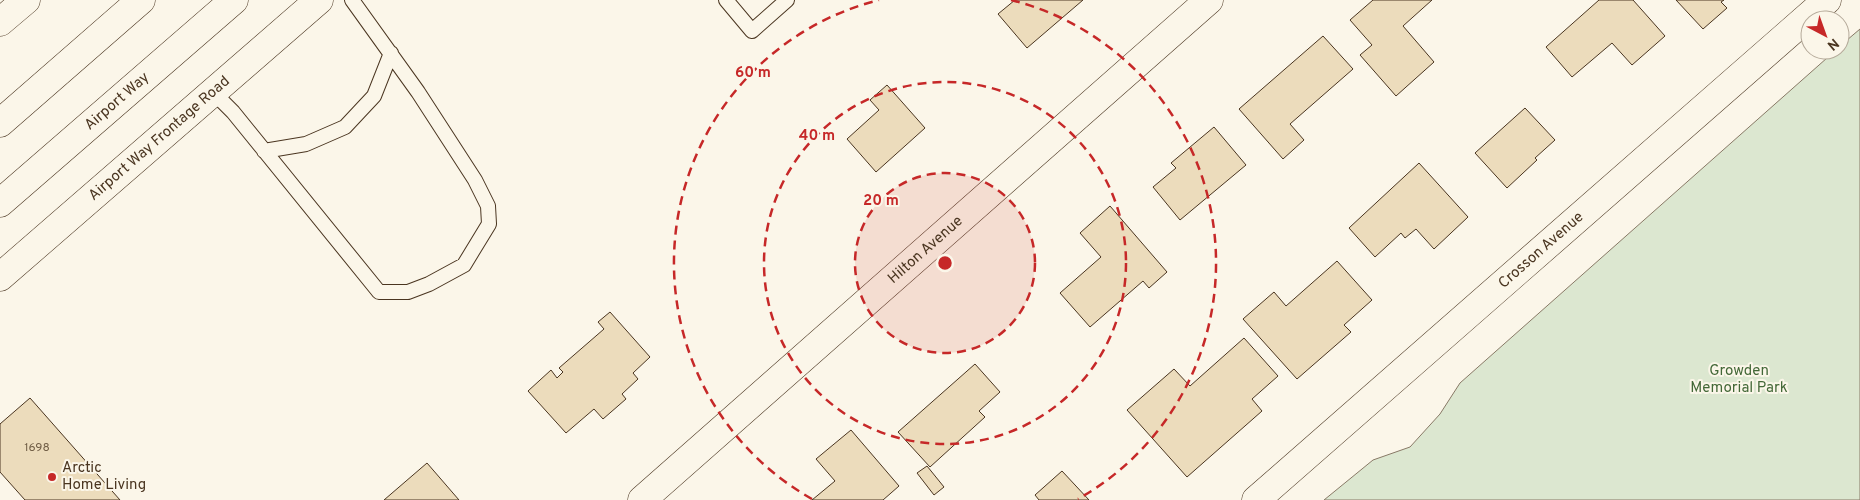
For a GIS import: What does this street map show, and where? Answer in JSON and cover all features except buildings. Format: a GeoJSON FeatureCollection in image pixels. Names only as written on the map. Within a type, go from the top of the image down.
{"type":"FeatureCollection","features":[{"type":"Feature","properties":{"kind":"street"},"geometry":{"type":"LineString","coordinates":[[0,22],[26,0]]}},
{"type":"Feature","properties":{"kind":"street"},"geometry":{"type":"LineString","coordinates":[[0,123],[141,0]]}},
{"type":"Feature","properties":{"kind":"street","name":"Airport Way"},"geometry":{"type":"LineString","coordinates":[[0,204],[234,0]]}},
{"type":"Feature","properties":{"kind":"street","name":"Airport Way Frontage Road"},"geometry":{"type":"LineString","coordinates":[[0,277],[319,0]]}},
{"type":"Feature","properties":{"kind":"street","name":"Hilton Avenue"},"geometry":{"type":"LineString","coordinates":[[642,500],[1209,0]]}},
{"type":"Feature","properties":{"kind":"street","name":"Crosson Avenue"},"geometry":{"type":"LineString","coordinates":[[1256,500],[1827,0]]}},
{"type":"Feature","properties":{"kind":"lane"},"geometry":{"type":"LineString","coordinates":[[213,92],[233,112],[379,292],[408,292],[429,284],[464,265],[489,224],[488,206],[475,180],[418,92],[352,0]]}},
{"type":"Feature","properties":{"kind":"lane"},"geometry":{"type":"LineString","coordinates":[[726,0],[752,31],[787,0]]}},
{"type":"Feature","properties":{"kind":"lane"},"geometry":{"type":"LineString","coordinates":[[264,151],[306,144],[345,127],[374,96],[391,53]]}},
{"type":"Feature","properties":{"kind":"green space","name":"Growden Memorial Park"},"geometry":{"type":"Polygon","coordinates":[[[1860,29],[1860,500],[1324,500],[1373,460],[1410,447],[1440,414],[1460,383],[1825,60],[1850,60],[1850,38],[1860,29]]]}},
{"type":"Feature","properties":{"kind":"place","name":"Arctic Home Living"},"geometry":{"type":"Point","coordinates":[52,477]}}]}
